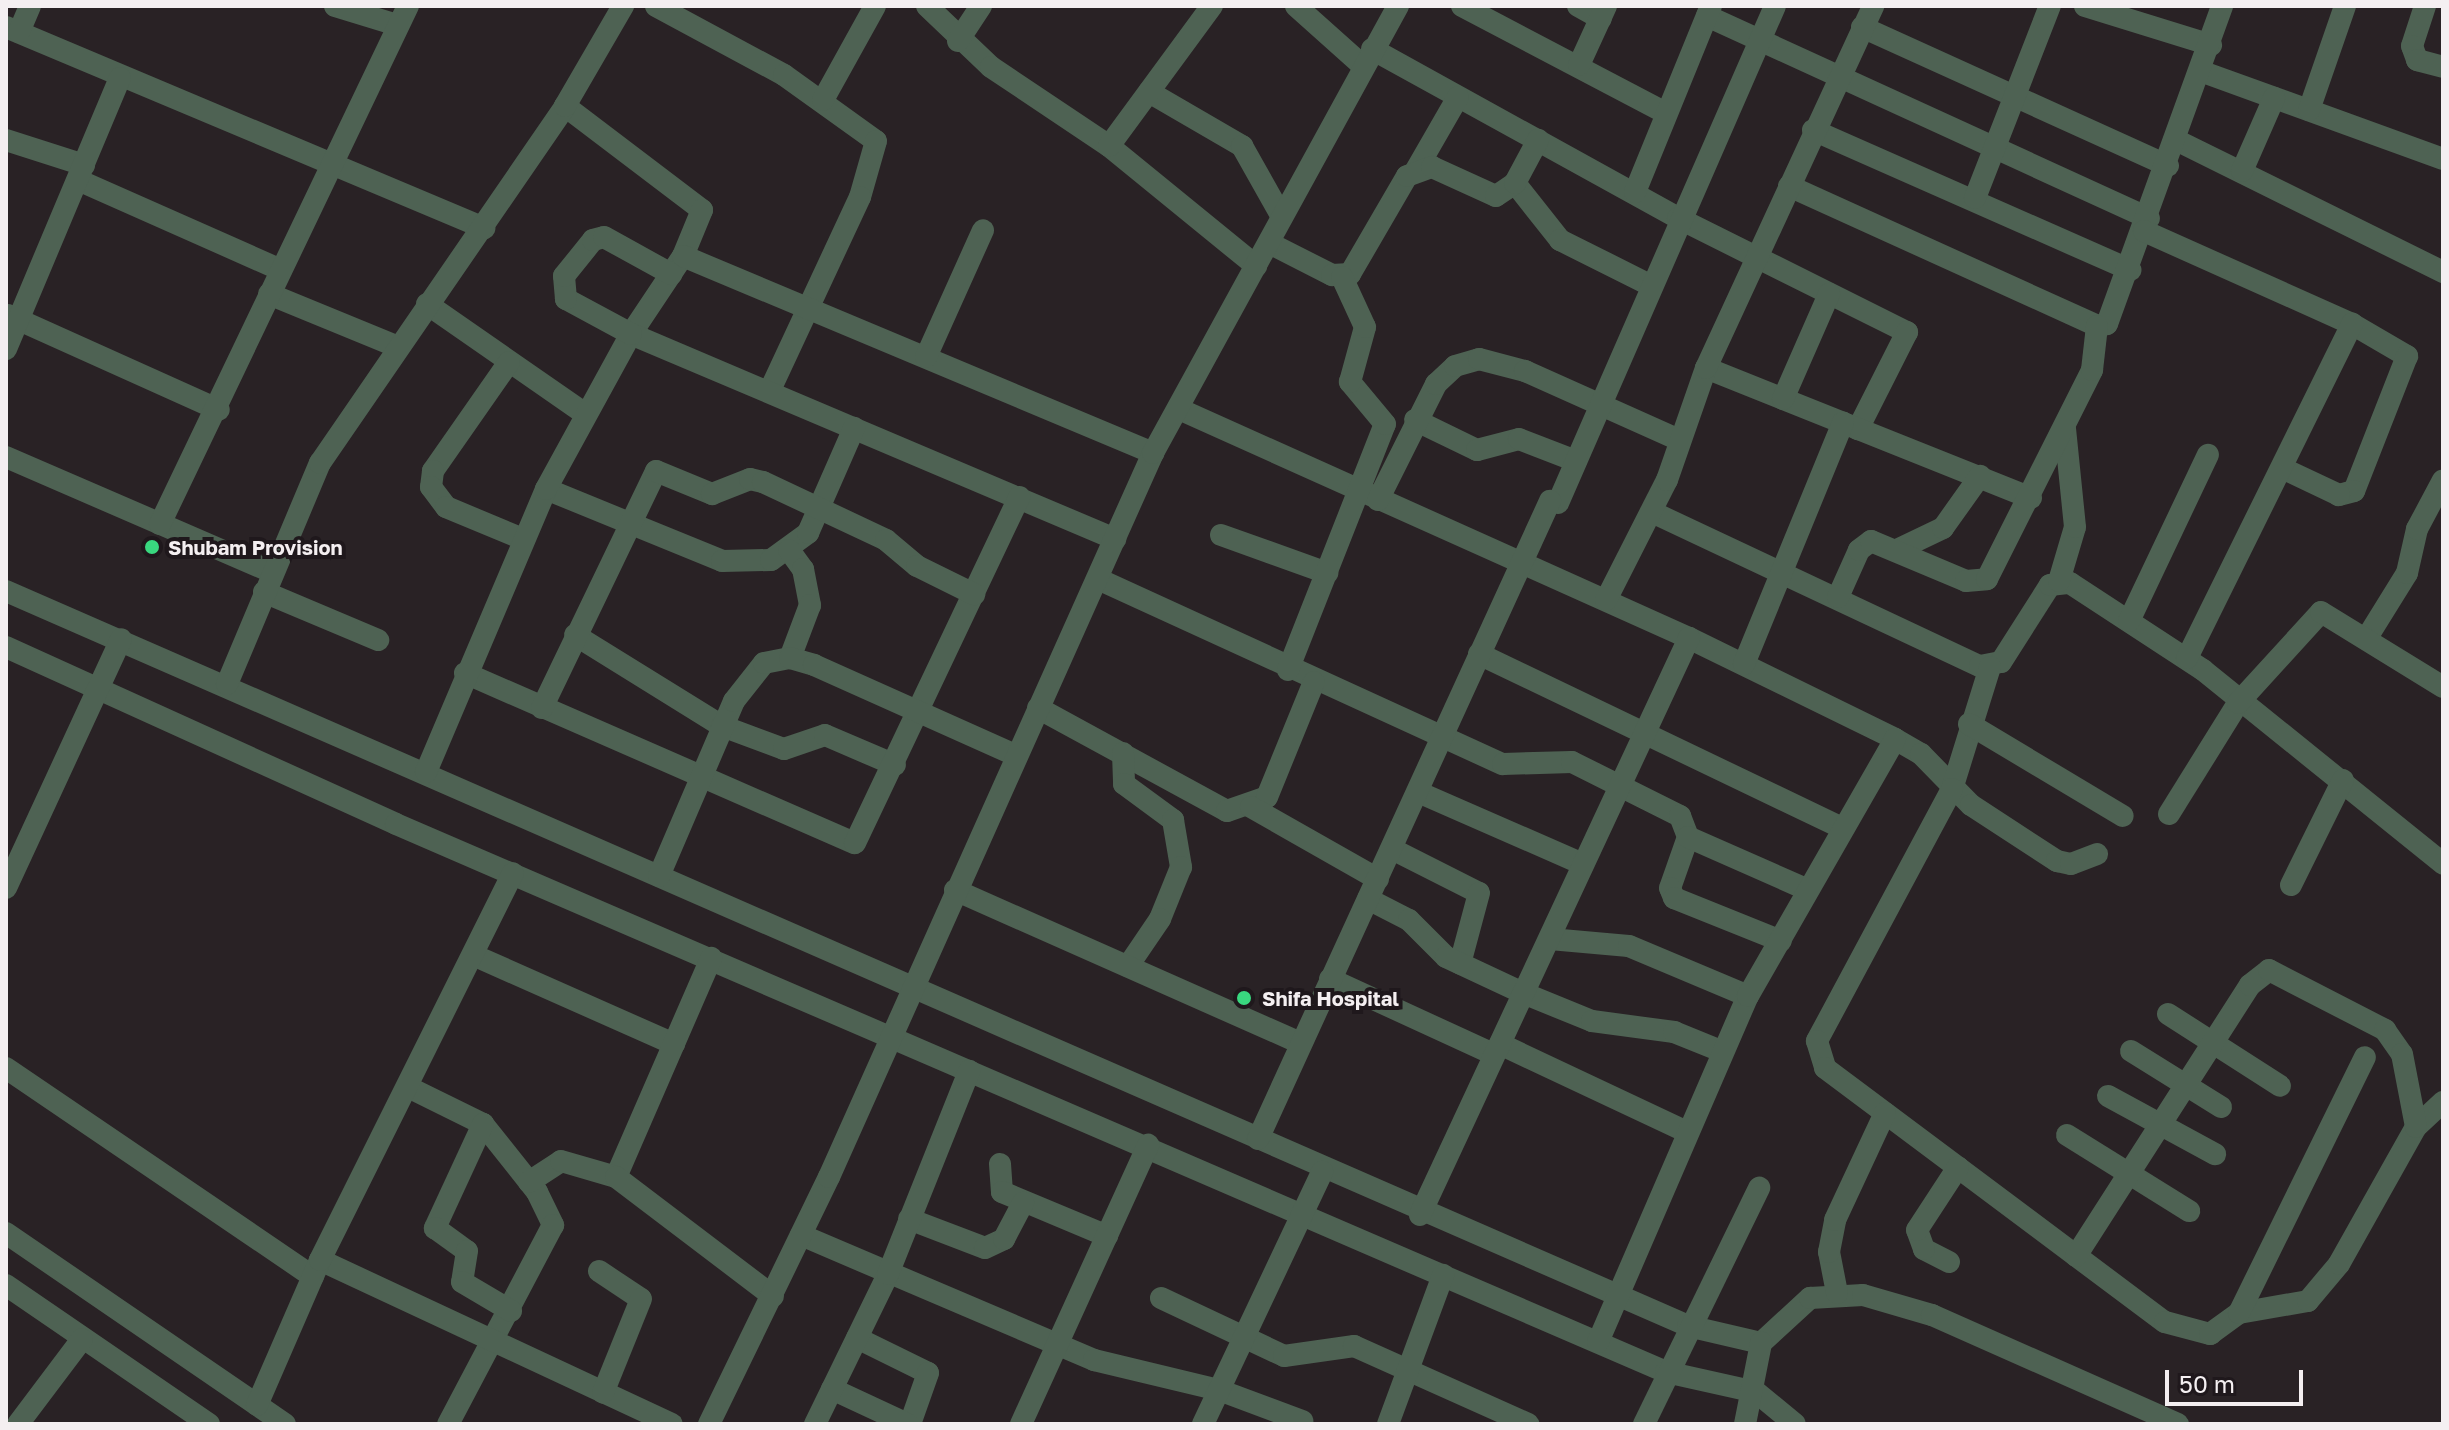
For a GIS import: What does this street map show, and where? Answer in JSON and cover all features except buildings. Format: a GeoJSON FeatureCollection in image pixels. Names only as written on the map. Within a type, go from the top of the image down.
{"type":"FeatureCollection","features":[{"type":"Feature","properties":{"kind":"street"},"geometry":{"type":"LineString","coordinates":[[30,6],[12,29],[120,78],[484,228]]}},
{"type":"Feature","properties":{"kind":"street"},"geometry":{"type":"LineString","coordinates":[[160,524],[219,410],[330,162],[402,16],[335,6]]}},
{"type":"Feature","properties":{"kind":"street"},"geometry":{"type":"LineString","coordinates":[[227,684],[304,491],[427,304],[484,228],[565,106],[623,6]]}},
{"type":"Feature","properties":{"kind":"street"},"geometry":{"type":"LineString","coordinates":[[656,6],[863,125],[876,155],[769,392]]}},
{"type":"Feature","properties":{"kind":"street"},"geometry":{"type":"LineString","coordinates":[[823,100],[875,6]]}},
{"type":"Feature","properties":{"kind":"street"},"geometry":{"type":"LineString","coordinates":[[927,6],[958,41],[1109,146],[1256,266]]}},
{"type":"Feature","properties":{"kind":"street"},"geometry":{"type":"LineString","coordinates":[[958,41],[981,6]]}},
{"type":"Feature","properties":{"kind":"street"},"geometry":{"type":"LineString","coordinates":[[1109,146],[1212,6]]}},
{"type":"Feature","properties":{"kind":"street"},"geometry":{"type":"LineString","coordinates":[[1296,6],[1367,58],[1458,97],[1678,218],[1907,332],[1851,426],[1744,664]]}},
{"type":"Feature","properties":{"kind":"street"},"geometry":{"type":"LineString","coordinates":[[709,1424],[801,1235],[1153,453],[1398,6]]}},
{"type":"Feature","properties":{"kind":"street"},"geometry":{"type":"LineString","coordinates":[[1462,6],[1664,112]]}},
{"type":"Feature","properties":{"kind":"street"},"geometry":{"type":"LineString","coordinates":[[1578,6],[1604,12],[1579,65]]}},
{"type":"Feature","properties":{"kind":"street"},"geometry":{"type":"LineString","coordinates":[[1258,1139],[1443,739],[1519,561],[1576,461],[1678,218],[1775,6]]}},
{"type":"Feature","properties":{"kind":"street"},"geometry":{"type":"LineString","coordinates":[[1606,600],[1652,512],[1706,368],[1813,130],[1873,6]]}},
{"type":"Feature","properties":{"kind":"street"},"geometry":{"type":"LineString","coordinates":[[1975,198],[2050,6]]}},
{"type":"Feature","properties":{"kind":"street"},"geometry":{"type":"LineString","coordinates":[[2085,6],[2211,45]]}},
{"type":"Feature","properties":{"kind":"street"},"geometry":{"type":"LineString","coordinates":[[2097,326],[2112,317],[2203,72],[2222,6]]}},
{"type":"Feature","properties":{"kind":"street"},"geometry":{"type":"LineString","coordinates":[[2309,110],[2345,6]]}},
{"type":"Feature","properties":{"kind":"street"},"geometry":{"type":"LineString","coordinates":[[2425,6],[2412,46],[2417,60],[2443,67]]}},
{"type":"Feature","properties":{"kind":"street"},"geometry":{"type":"LineString","coordinates":[[1635,192],[1664,112],[1709,11],[1758,40],[1838,80],[2146,224],[2352,324],[2407,356],[2354,491],[2339,495],[2282,468]]}},
{"type":"Feature","properties":{"kind":"street"},"geometry":{"type":"LineString","coordinates":[[1862,27],[2168,166]]}},
{"type":"Feature","properties":{"kind":"street"},"geometry":{"type":"LineString","coordinates":[[2203,72],[2443,159]]}},
{"type":"Feature","properties":{"kind":"street"},"geometry":{"type":"LineString","coordinates":[[6,349],[12,316],[81,173],[120,78]]}},
{"type":"Feature","properties":{"kind":"street"},"geometry":{"type":"LineString","coordinates":[[1149,92],[1242,146],[1282,217]]}},
{"type":"Feature","properties":{"kind":"street"},"geometry":{"type":"LineString","coordinates":[[1342,277],[1359,267],[1394,192],[1416,170],[1458,97]]}},
{"type":"Feature","properties":{"kind":"street"},"geometry":{"type":"LineString","coordinates":[[2242,171],[2274,98]]}},
{"type":"Feature","properties":{"kind":"street"},"geometry":{"type":"LineString","coordinates":[[426,772],[465,673],[546,489],[631,334],[677,265],[702,220],[696,203],[565,106]]}},
{"type":"Feature","properties":{"kind":"street"},"geometry":{"type":"LineString","coordinates":[[1813,130],[1975,198],[2130,270]]}},
{"type":"Feature","properties":{"kind":"street"},"geometry":{"type":"LineString","coordinates":[[6,140],[281,270]]}},
{"type":"Feature","properties":{"kind":"street"},"geometry":{"type":"LineString","coordinates":[[1416,170],[1444,171],[1496,196],[1515,183],[1538,140]]}},
{"type":"Feature","properties":{"kind":"street"},"geometry":{"type":"LineString","coordinates":[[2178,141],[2443,272]]}},
{"type":"Feature","properties":{"kind":"street"},"geometry":{"type":"LineString","coordinates":[[1515,183],[1560,240],[1650,285]]}},
{"type":"Feature","properties":{"kind":"street"},"geometry":{"type":"LineString","coordinates":[[1789,186],[2097,326]]}},
{"type":"Feature","properties":{"kind":"street"},"geometry":{"type":"LineString","coordinates":[[926,357],[983,230]]}},
{"type":"Feature","properties":{"kind":"street"},"geometry":{"type":"LineString","coordinates":[[1115,539],[631,334],[566,299],[564,276],[593,240],[604,237],[809,309],[1153,453]]}},
{"type":"Feature","properties":{"kind":"street"},"geometry":{"type":"LineString","coordinates":[[1269,243],[1342,277],[1365,327],[1350,382],[1385,424],[1369,495]]}},
{"type":"Feature","properties":{"kind":"street"},"geometry":{"type":"LineString","coordinates":[[269,294],[398,347]]}},
{"type":"Feature","properties":{"kind":"street"},"geometry":{"type":"LineString","coordinates":[[1783,399],[1829,294]]}},
{"type":"Feature","properties":{"kind":"street"},"geometry":{"type":"LineString","coordinates":[[427,304],[585,414]]}},
{"type":"Feature","properties":{"kind":"street"},"geometry":{"type":"LineString","coordinates":[[12,316],[219,410]]}},
{"type":"Feature","properties":{"kind":"street"},"geometry":{"type":"LineString","coordinates":[[2187,658],[2352,324]]}},
{"type":"Feature","properties":{"kind":"street"},"geometry":{"type":"LineString","coordinates":[[1838,597],[1864,543],[1897,550],[1966,581],[1987,579],[2031,498],[2092,370],[2097,326]]}},
{"type":"Feature","properties":{"kind":"street"},"geometry":{"type":"LineString","coordinates":[[1288,670],[1327,573],[1369,495],[1436,384],[1455,366],[1479,359],[1679,440]]}},
{"type":"Feature","properties":{"kind":"street"},"geometry":{"type":"LineString","coordinates":[[509,362],[433,471],[431,487],[446,507],[523,539]]}},
{"type":"Feature","properties":{"kind":"street"},"geometry":{"type":"LineString","coordinates":[[1706,368],[2031,498]]}},
{"type":"Feature","properties":{"kind":"street"},"geometry":{"type":"LineString","coordinates":[[1179,409],[1689,638],[1895,739],[1921,754],[1952,789],[2057,861],[2071,864],[2097,854]]}},
{"type":"Feature","properties":{"kind":"street"},"geometry":{"type":"LineString","coordinates":[[1415,420],[1477,450],[1519,439],[1576,461]]}},
{"type":"Feature","properties":{"kind":"street"},"geometry":{"type":"LineString","coordinates":[[546,489],[722,561],[748,564],[789,550],[823,509],[854,428]]}},
{"type":"Feature","properties":{"kind":"street"},"geometry":{"type":"LineString","coordinates":[[2065,428],[2075,527],[2059,581],[1990,667],[1969,724],[1952,789],[1815,1049],[1825,1068],[2076,1256],[2189,1332],[2210,1334],[2239,1313],[2308,1301],[2323,1285],[2416,1127],[2443,1102]]}},
{"type":"Feature","properties":{"kind":"street"},"geometry":{"type":"LineString","coordinates":[[2129,621],[2208,455]]}},
{"type":"Feature","properties":{"kind":"street"},"geometry":{"type":"LineString","coordinates":[[6,457],[160,524],[378,640]]}},
{"type":"Feature","properties":{"kind":"street"},"geometry":{"type":"LineString","coordinates":[[542,708],[626,524],[656,471],[712,494],[750,479],[823,509],[974,594]]}},
{"type":"Feature","properties":{"kind":"street"},"geometry":{"type":"LineString","coordinates":[[1897,550],[1943,528],[1980,476]]}},
{"type":"Feature","properties":{"kind":"street"},"geometry":{"type":"LineString","coordinates":[[2368,636],[2407,573],[2417,529],[2443,480]]}},
{"type":"Feature","properties":{"kind":"street"},"geometry":{"type":"LineString","coordinates":[[465,673],[847,844],[862,836],[1019,497]]}},
{"type":"Feature","properties":{"kind":"street"},"geometry":{"type":"LineString","coordinates":[[1652,512],[1990,667]]}},
{"type":"Feature","properties":{"kind":"street"},"geometry":{"type":"LineString","coordinates":[[1221,535],[1327,573]]}},
{"type":"Feature","properties":{"kind":"street"},"geometry":{"type":"LineString","coordinates":[[789,550],[803,569],[810,605],[790,658]]}},
{"type":"Feature","properties":{"kind":"street"},"geometry":{"type":"LineString","coordinates":[[1098,579],[1314,682],[1503,764],[1557,757],[1680,816],[1688,837],[1670,888],[1674,898],[1781,941]]}},
{"type":"Feature","properties":{"kind":"street"},"geometry":{"type":"LineString","coordinates":[[2059,581],[2187,658],[2238,703],[2343,780],[2443,864]]}},
{"type":"Feature","properties":{"kind":"street"},"geometry":{"type":"LineString","coordinates":[[6,591],[227,684],[913,986],[1258,1139],[1322,1172],[1420,1215],[1688,1326],[1761,1343]]}},
{"type":"Feature","properties":{"kind":"street"},"geometry":{"type":"LineString","coordinates":[[2169,814],[2238,703],[2321,612],[2368,636],[2443,687]]}},
{"type":"Feature","properties":{"kind":"street"},"geometry":{"type":"LineString","coordinates":[[575,635],[722,726],[784,749],[825,735],[895,765]]}},
{"type":"Feature","properties":{"kind":"street"},"geometry":{"type":"LineString","coordinates":[[1420,1215],[1689,638]]}},
{"type":"Feature","properties":{"kind":"street"},"geometry":{"type":"LineString","coordinates":[[6,887],[104,689],[121,639]]}},
{"type":"Feature","properties":{"kind":"street"},"geometry":{"type":"LineString","coordinates":[[6,647],[890,1038],[1302,1211],[1666,1372],[1756,1392],[1795,1424]]}},
{"type":"Feature","properties":{"kind":"street"},"geometry":{"type":"LineString","coordinates":[[1479,654],[1842,828]]}},
{"type":"Feature","properties":{"kind":"street"},"geometry":{"type":"LineString","coordinates":[[659,876],[744,681],[764,663],[790,658],[921,710],[1017,756]]}},
{"type":"Feature","properties":{"kind":"street"},"geometry":{"type":"LineString","coordinates":[[1251,807],[1274,783],[1314,682]]}},
{"type":"Feature","properties":{"kind":"street"},"geometry":{"type":"LineString","coordinates":[[1038,708],[1123,753],[1214,808],[1251,807],[1373,889],[1460,964],[1592,1021],[1674,1032],[1721,1051]]}},
{"type":"Feature","properties":{"kind":"street"},"geometry":{"type":"LineString","coordinates":[[1969,724],[2123,816]]}},
{"type":"Feature","properties":{"kind":"street"},"geometry":{"type":"LineString","coordinates":[[1598,1342],[1685,1131],[1748,996],[1895,739]]}},
{"type":"Feature","properties":{"kind":"street"},"geometry":{"type":"LineString","coordinates":[[1123,753],[1124,784],[1173,820],[1181,867],[1160,919],[1128,966]]}},
{"type":"Feature","properties":{"kind":"street"},"geometry":{"type":"LineString","coordinates":[[2291,885],[2343,780]]}},
{"type":"Feature","properties":{"kind":"street"},"geometry":{"type":"LineString","coordinates":[[1418,792],[1583,864]]}},
{"type":"Feature","properties":{"kind":"street"},"geometry":{"type":"LineString","coordinates":[[1688,837],[1808,890]]}},
{"type":"Feature","properties":{"kind":"street"},"geometry":{"type":"LineString","coordinates":[[1392,849],[1479,893],[1460,964]]}},
{"type":"Feature","properties":{"kind":"street"},"geometry":{"type":"LineString","coordinates":[[257,1405],[316,1268],[513,873]]}},
{"type":"Feature","properties":{"kind":"street"},"geometry":{"type":"LineString","coordinates":[[955,890],[1301,1043]]}},
{"type":"Feature","properties":{"kind":"street"},"geometry":{"type":"LineString","coordinates":[[1550,939],[1629,946],[1748,996]]}},
{"type":"Feature","properties":{"kind":"street"},"geometry":{"type":"LineString","coordinates":[[473,955],[674,1044]]}},
{"type":"Feature","properties":{"kind":"street"},"geometry":{"type":"LineString","coordinates":[[616,1177],[711,958]]}},
{"type":"Feature","properties":{"kind":"street"},"geometry":{"type":"LineString","coordinates":[[2076,1256],[2250,985],[2269,970],[2280,972],[2385,1030],[2402,1054],[2416,1127]]}},
{"type":"Feature","properties":{"kind":"street"},"geometry":{"type":"LineString","coordinates":[[1330,979],[1685,1131]]}},
{"type":"Feature","properties":{"kind":"street"},"geometry":{"type":"LineString","coordinates":[[2168,1014],[2280,1086]]}},
{"type":"Feature","properties":{"kind":"street"},"geometry":{"type":"LineString","coordinates":[[2131,1051],[2221,1107]]}},
{"type":"Feature","properties":{"kind":"street"},"geometry":{"type":"LineString","coordinates":[[2239,1313],[2365,1057]]}},
{"type":"Feature","properties":{"kind":"street"},"geometry":{"type":"LineString","coordinates":[[6,1068],[316,1268],[672,1424]]}},
{"type":"Feature","properties":{"kind":"street"},"geometry":{"type":"LineString","coordinates":[[815,1424],[888,1274],[969,1071]]}},
{"type":"Feature","properties":{"kind":"street"},"geometry":{"type":"LineString","coordinates":[[408,1087],[483,1124],[529,1182],[553,1225],[495,1345],[448,1424]]}},
{"type":"Feature","properties":{"kind":"street"},"geometry":{"type":"LineString","coordinates":[[2108,1096],[2160,1127],[2215,1154]]}},
{"type":"Feature","properties":{"kind":"street"},"geometry":{"type":"LineString","coordinates":[[1837,1293],[1829,1252],[1835,1220],[1885,1113]]}},
{"type":"Feature","properties":{"kind":"street"},"geometry":{"type":"LineString","coordinates":[[483,1124],[435,1228],[467,1251],[462,1282],[511,1311]]}},
{"type":"Feature","properties":{"kind":"street"},"geometry":{"type":"LineString","coordinates":[[2067,1135],[2189,1211]]}},
{"type":"Feature","properties":{"kind":"street"},"geometry":{"type":"LineString","coordinates":[[1021,1424],[1148,1145]]}},
{"type":"Feature","properties":{"kind":"street"},"geometry":{"type":"LineString","coordinates":[[529,1182],[561,1161],[616,1177],[773,1296]]}},
{"type":"Feature","properties":{"kind":"street"},"geometry":{"type":"LineString","coordinates":[[1000,1164],[1002,1192],[1107,1236]]}},
{"type":"Feature","properties":{"kind":"street"},"geometry":{"type":"LineString","coordinates":[[1949,1262],[1924,1249],[1917,1230],[1958,1167]]}},
{"type":"Feature","properties":{"kind":"street"},"geometry":{"type":"LineString","coordinates":[[1203,1424],[1322,1172]]}},
{"type":"Feature","properties":{"kind":"street"},"geometry":{"type":"LineString","coordinates":[[1644,1424],[1688,1326],[1759,1188]]}},
{"type":"Feature","properties":{"kind":"street"},"geometry":{"type":"LineString","coordinates":[[909,1219],[985,1248],[1004,1239],[1023,1203]]}},
{"type":"Feature","properties":{"kind":"street"},"geometry":{"type":"LineString","coordinates":[[6,1233],[285,1424]]}},
{"type":"Feature","properties":{"kind":"street"},"geometry":{"type":"LineString","coordinates":[[801,1235],[1057,1346],[1219,1390],[1302,1421]]}},
{"type":"Feature","properties":{"kind":"street"},"geometry":{"type":"LineString","coordinates":[[599,1271],[641,1299],[603,1393]]}},
{"type":"Feature","properties":{"kind":"street"},"geometry":{"type":"LineString","coordinates":[[1388,1424],[1443,1275]]}},
{"type":"Feature","properties":{"kind":"street"},"geometry":{"type":"LineString","coordinates":[[6,1285],[209,1424]]}},
{"type":"Feature","properties":{"kind":"street"},"geometry":{"type":"LineString","coordinates":[[1745,1424],[1756,1392],[1761,1343],[1810,1298],[1837,1293],[1932,1315],[2178,1424]]}},
{"type":"Feature","properties":{"kind":"street"},"geometry":{"type":"LineString","coordinates":[[1161,1298],[1298,1358],[1354,1346],[1405,1372],[1528,1424]]}},
{"type":"Feature","properties":{"kind":"street"},"geometry":{"type":"LineString","coordinates":[[832,1389],[909,1424],[928,1373],[857,1338]]}},
{"type":"Feature","properties":{"kind":"street"},"geometry":{"type":"LineString","coordinates":[[18,1424],[82,1339]]}},
{"type":"Feature","properties":{"kind":"place","name":"Shubam Provision"},"geometry":{"type":"Point","coordinates":[152,547]}},
{"type":"Feature","properties":{"kind":"place","name":"Shifa Hospital"},"geometry":{"type":"Point","coordinates":[1244,998]}}]}
